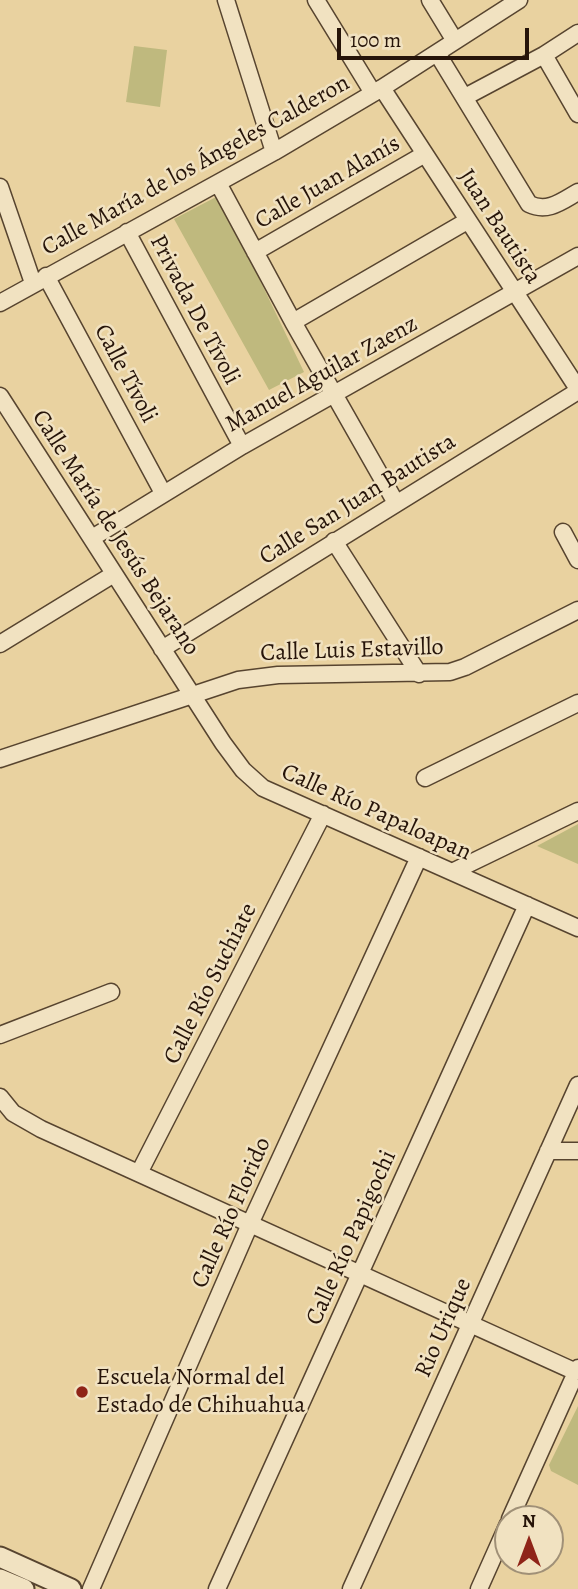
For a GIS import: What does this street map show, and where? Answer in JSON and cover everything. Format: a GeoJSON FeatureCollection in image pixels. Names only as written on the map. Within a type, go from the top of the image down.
{"type":"FeatureCollection","features":[{"type":"Feature","properties":{"kind":"street","name":"Juan Bautista"},"geometry":{"type":"LineString","coordinates":[[316,0],[425,154],[578,390]]}},
{"type":"Feature","properties":{"kind":"street"},"geometry":{"type":"LineString","coordinates":[[430,0],[455,41]]}},
{"type":"Feature","properties":{"kind":"street","name":"Calle María de los Ángeles Calderon"},"geometry":{"type":"LineString","coordinates":[[0,303],[274,152],[378,90],[519,0]]}},
{"type":"Feature","properties":{"kind":"street"},"geometry":{"type":"LineString","coordinates":[[228,6],[274,152]]}},
{"type":"Feature","properties":{"kind":"street"},"geometry":{"type":"LineString","coordinates":[[465,97],[544,55],[578,33]]}},
{"type":"Feature","properties":{"kind":"street"},"geometry":{"type":"LineString","coordinates":[[437,53],[529,204],[540,208],[553,207],[578,192]]}},
{"type":"Feature","properties":{"kind":"street"},"geometry":{"type":"LineString","coordinates":[[544,55],[578,114]]}},
{"type":"Feature","properties":{"kind":"street","name":"Calle Juan Alanís"},"geometry":{"type":"LineString","coordinates":[[255,252],[425,154]]}},
{"type":"Feature","properties":{"kind":"street"},"geometry":{"type":"LineString","coordinates":[[218,183],[333,394],[396,502]]}},
{"type":"Feature","properties":{"kind":"street"},"geometry":{"type":"LineString","coordinates":[[0,187],[40,280]]}},
{"type":"Feature","properties":{"kind":"street"},"geometry":{"type":"LineString","coordinates":[[293,322],[467,220]]}},
{"type":"Feature","properties":{"kind":"street","name":"Privada De Tívoli"},"geometry":{"type":"LineString","coordinates":[[127,232],[242,446]]}},
{"type":"Feature","properties":{"kind":"street","name":"Manuel Aguilar Zaenz"},"geometry":{"type":"LineString","coordinates":[[92,538],[242,446],[578,256]]}},
{"type":"Feature","properties":{"kind":"street","name":"Calle Tívoli"},"geometry":{"type":"LineString","coordinates":[[40,280],[163,493]]}},
{"type":"Feature","properties":{"kind":"street","name":"Calle San Juan Bautista"},"geometry":{"type":"LineString","coordinates":[[162,649],[578,390]]}},
{"type":"Feature","properties":{"kind":"street","name":"Calle María de Jesús Bejarano"},"geometry":{"type":"LineString","coordinates":[[0,396],[192,695]]}},
{"type":"Feature","properties":{"kind":"street"},"geometry":{"type":"LineString","coordinates":[[563,533],[578,560]]}},
{"type":"Feature","properties":{"kind":"street"},"geometry":{"type":"LineString","coordinates":[[334,541],[419,674]]}},
{"type":"Feature","properties":{"kind":"street"},"geometry":{"type":"LineString","coordinates":[[0,644],[114,574]]}},
{"type":"Feature","properties":{"kind":"street","name":"Calle Luis Estavillo"},"geometry":{"type":"LineString","coordinates":[[0,759],[254,677],[419,674],[459,669],[578,610]]}},
{"type":"Feature","properties":{"kind":"street","name":"Calle Río Papaloapan"},"geometry":{"type":"LineString","coordinates":[[192,695],[223,743],[252,780],[263,788],[578,928]]}},
{"type":"Feature","properties":{"kind":"street"},"geometry":{"type":"LineString","coordinates":[[425,778],[578,704]]}},
{"type":"Feature","properties":{"kind":"street"},"geometry":{"type":"LineString","coordinates":[[452,872],[578,811]]}},
{"type":"Feature","properties":{"kind":"street","name":"Calle Río Suchiate"},"geometry":{"type":"LineString","coordinates":[[139,1173],[323,814]]}},
{"type":"Feature","properties":{"kind":"street","name":"Calle Río Florido"},"geometry":{"type":"LineString","coordinates":[[91,1589],[250,1224],[418,857]]}},
{"type":"Feature","properties":{"kind":"street","name":"Calle Río Papigochi"},"geometry":{"type":"LineString","coordinates":[[217,1589],[527,905]]}},
{"type":"Feature","properties":{"kind":"street"},"geometry":{"type":"LineString","coordinates":[[0,1035],[111,992]]}},
{"type":"Feature","properties":{"kind":"street","name":"Rio Urique"},"geometry":{"type":"LineString","coordinates":[[351,1589],[578,1084]]}},
{"type":"Feature","properties":{"kind":"street"},"geometry":{"type":"LineString","coordinates":[[0,1097],[13,1113],[27,1122],[577,1370],[516,1505]]}},
{"type":"Feature","properties":{"kind":"street"},"geometry":{"type":"LineString","coordinates":[[548,1151],[578,1151]]}},
{"type":"Feature","properties":{"kind":"street"},"geometry":{"type":"LineString","coordinates":[[479,1589],[494,1555]]}},
{"type":"Feature","properties":{"kind":"street"},"geometry":{"type":"LineString","coordinates":[[0,1557],[60,1587]]}},
{"type":"Feature","properties":{"kind":"street"},"geometry":{"type":"LineString","coordinates":[[0,1579],[23,1589]]}},
{"type":"Feature","properties":{"kind":"shaded area"},"geometry":{"type":"Polygon","coordinates":[[[134,46],[167,50],[160,107],[126,102],[134,46]]]}},
{"type":"Feature","properties":{"kind":"shaded area"},"geometry":{"type":"Polygon","coordinates":[[[216,197],[221,199],[304,372],[269,390],[174,219],[216,197]]]}},
{"type":"Feature","properties":{"kind":"shaded area"},"geometry":{"type":"Polygon","coordinates":[[[578,824],[578,864],[537,846],[578,824]]]}},
{"type":"Feature","properties":{"kind":"shaded area"},"geometry":{"type":"Polygon","coordinates":[[[578,1406],[578,1485],[551,1471],[549,1465],[578,1406]]]}},
{"type":"Feature","properties":{"kind":"place","name":"Escuela Normal del Estado de Chihuahua"},"geometry":{"type":"Point","coordinates":[82,1392]}}]}
